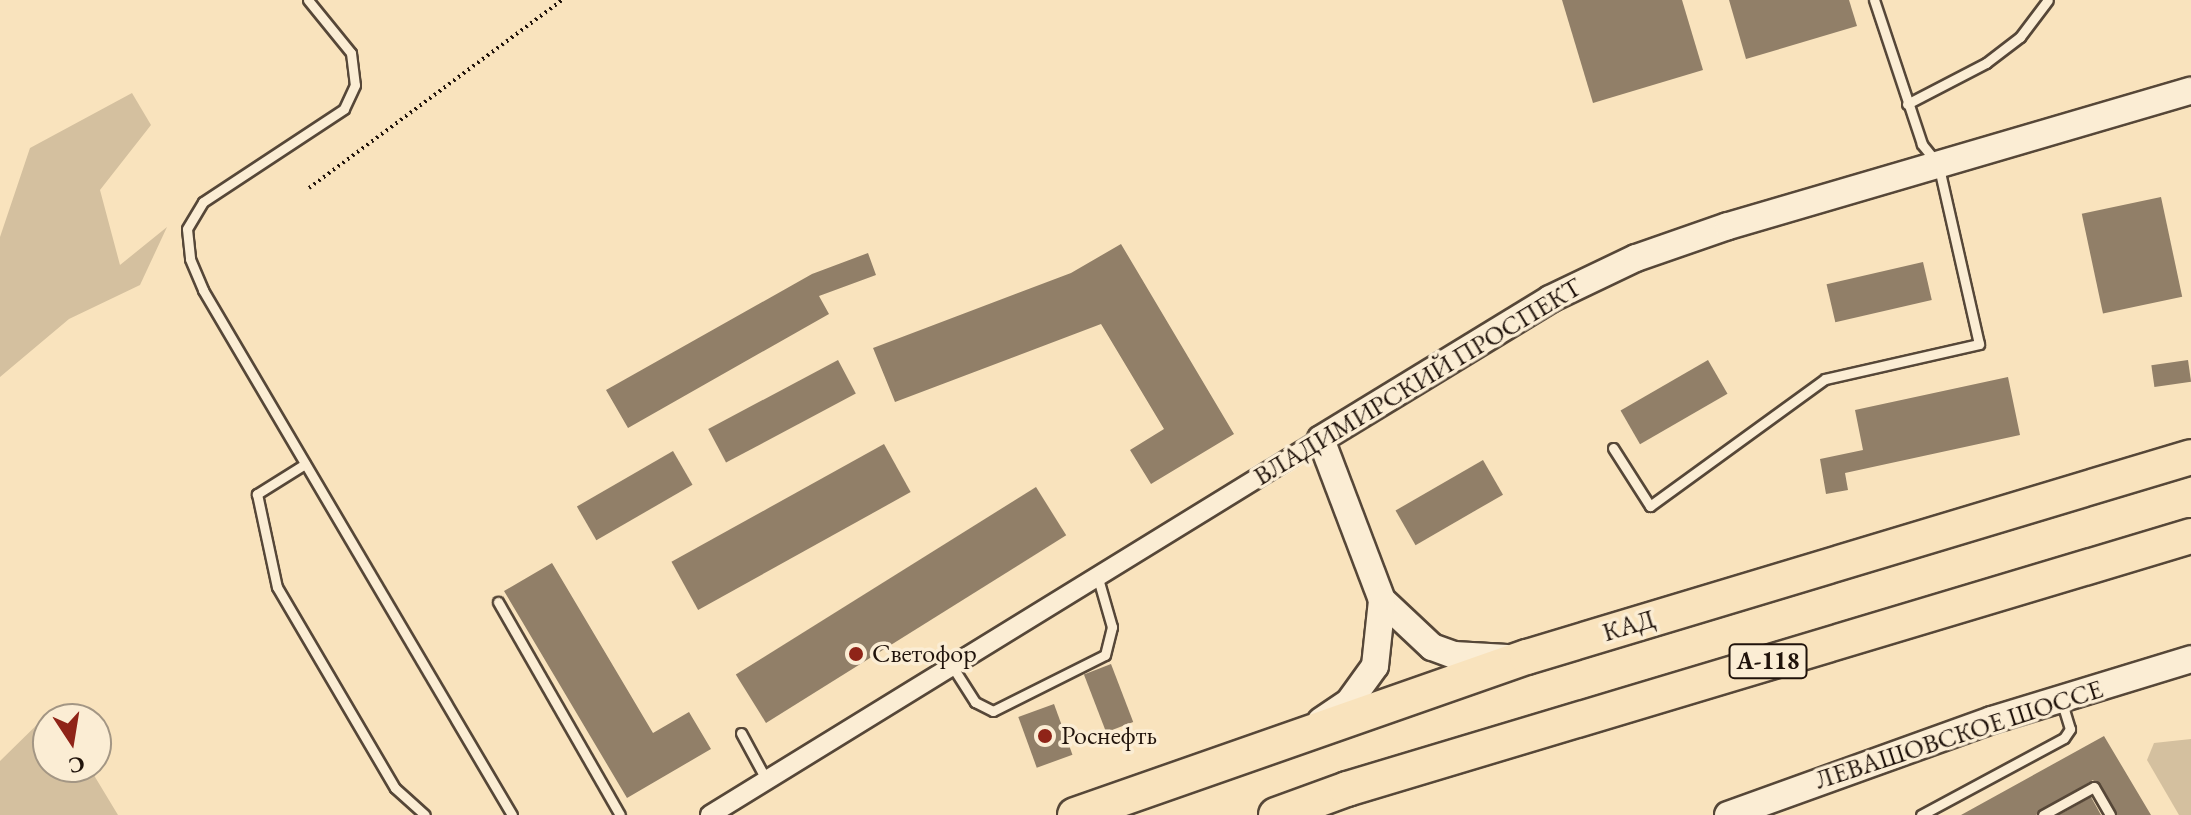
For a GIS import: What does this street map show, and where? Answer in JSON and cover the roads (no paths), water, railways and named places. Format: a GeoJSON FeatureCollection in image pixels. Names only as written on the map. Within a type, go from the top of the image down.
{"type":"FeatureCollection","features":[{"type":"Feature","properties":{"kind":"highway","name":"КАД"},"geometry":{"type":"LineString","coordinates":[[1075,815],[1306,731],[1527,657],[2191,457]]}},
{"type":"Feature","properties":{"kind":"highway","name":"А-118"},"geometry":{"type":"LineString","coordinates":[[1276,815],[1347,789],[2191,536]]}},
{"type":"Feature","properties":{"kind":"main road","name":"ВЛАДИМИРСКИЙ ПРОСПЕКТ"},"geometry":{"type":"LineString","coordinates":[[1321,439],[1550,299],[1636,258],[1938,164],[2191,91]]}},
{"type":"Feature","properties":{"kind":"main road"},"geometry":{"type":"LineString","coordinates":[[1306,731],[1365,685],[1380,641],[1382,600],[1321,439]]}},
{"type":"Feature","properties":{"kind":"main road"},"geometry":{"type":"LineString","coordinates":[[1382,600],[1432,647],[1479,658],[1527,657]]}},
{"type":"Feature","properties":{"kind":"main road","name":"ЛЕВАШОВСКОЕ ШОССЕ"},"geometry":{"type":"LineString","coordinates":[[1728,815],[2061,699],[2191,659]]}},
{"type":"Feature","properties":{"kind":"main road"},"geometry":{"type":"LineString","coordinates":[[1316,815],[1347,789]]}},
{"type":"Feature","properties":{"kind":"street","name":"ВЛАДИМИРСКИЙ ПРОСПЕКТ"},"geometry":{"type":"LineString","coordinates":[[710,815],[1321,439]]}},
{"type":"Feature","properties":{"kind":"lane"},"geometry":{"type":"LineString","coordinates":[[308,0],[351,53],[355,85],[344,109],[203,202],[187,229],[190,259],[203,290],[512,815]]}},
{"type":"Feature","properties":{"kind":"lane"},"geometry":{"type":"LineString","coordinates":[[1613,448],[1650,506],[1825,379],[1979,344],[1938,164],[1922,144],[1874,0]]}},
{"type":"Feature","properties":{"kind":"lane"},"geometry":{"type":"LineString","coordinates":[[1907,104],[1986,63],[2020,37],[2048,0]]}},
{"type":"Feature","properties":{"kind":"lane"},"geometry":{"type":"LineString","coordinates":[[305,464],[257,494],[277,587],[395,788],[425,815]]}},
{"type":"Feature","properties":{"kind":"lane"},"geometry":{"type":"LineString","coordinates":[[952,666],[975,702],[993,711],[1105,655],[1112,627],[1097,575]]}},
{"type":"Feature","properties":{"kind":"lane"},"geometry":{"type":"LineString","coordinates":[[498,602],[620,815]]}},
{"type":"Feature","properties":{"kind":"lane"},"geometry":{"type":"LineString","coordinates":[[1921,815],[2064,738],[2070,729],[2061,699]]}},
{"type":"Feature","properties":{"kind":"lane"},"geometry":{"type":"LineString","coordinates":[[741,733],[767,781]]}},
{"type":"Feature","properties":{"kind":"lane"},"geometry":{"type":"LineString","coordinates":[[2043,815],[2094,787],[2110,815]]}},
{"type":"Feature","properties":{"kind":"place","name":"Светофор"},"geometry":{"type":"Point","coordinates":[856,654]}},
{"type":"Feature","properties":{"kind":"place","name":"Роснефть"},"geometry":{"type":"Point","coordinates":[1045,736]}}]}
